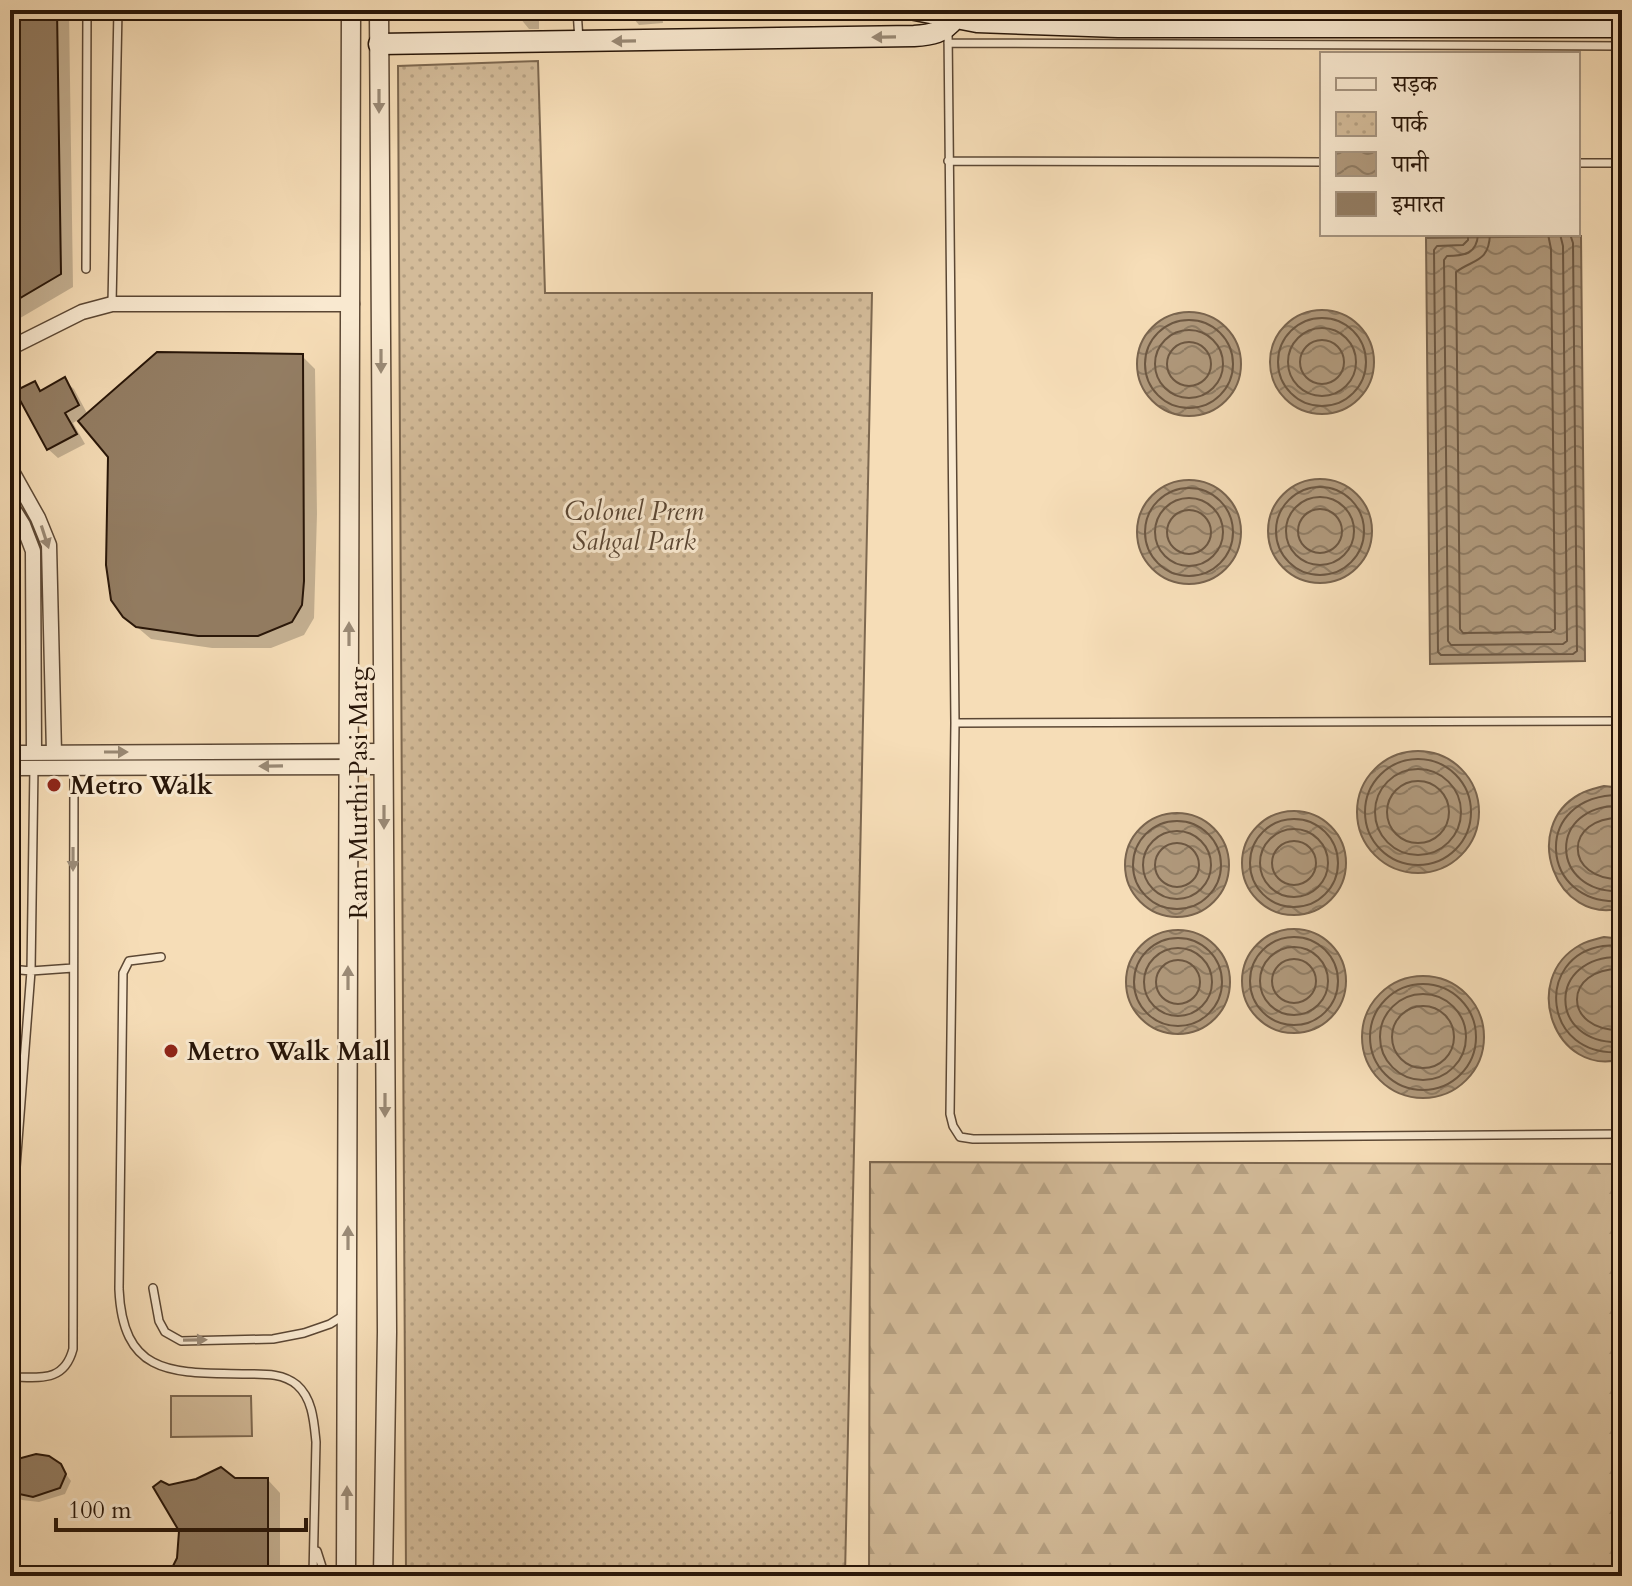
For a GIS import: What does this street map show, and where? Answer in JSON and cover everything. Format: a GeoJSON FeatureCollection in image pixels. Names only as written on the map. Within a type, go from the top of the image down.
{"type":"FeatureCollection","features":[{"type":"Feature","properties":{"kind":"main road"},"geometry":{"type":"LineString","coordinates":[[915,10],[950,30]]}},
{"type":"Feature","properties":{"kind":"main road"},"geometry":{"type":"LineString","coordinates":[[379,44],[914,36],[977,22],[1118,27],[1622,27]]}},
{"type":"Feature","properties":{"kind":"street","name":"Ram Murthi Pasi Marg"},"geometry":{"type":"LineString","coordinates":[[346,1576],[351,10]]}},
{"type":"Feature","properties":{"kind":"street","name":"Ram Murthi Pasi Marg"},"geometry":{"type":"LineString","coordinates":[[379,10],[387,1332],[383,1576]]}},
{"type":"Feature","properties":{"kind":"street"},"geometry":{"type":"LineString","coordinates":[[10,348],[82,312],[112,304],[352,304]]}},
{"type":"Feature","properties":{"kind":"street"},"geometry":{"type":"LineString","coordinates":[[10,468],[49,545],[54,753]]}},
{"type":"Feature","properties":{"kind":"street"},"geometry":{"type":"LineString","coordinates":[[10,504],[23,525],[33,551],[34,760]]}},
{"type":"Feature","properties":{"kind":"street"},"geometry":{"type":"LineString","coordinates":[[10,753],[74,769],[349,758]]}},
{"type":"Feature","properties":{"kind":"street"},"geometry":{"type":"LineString","coordinates":[[10,768],[54,753],[384,759]]}},
{"type":"Feature","properties":{"kind":"lane"},"geometry":{"type":"LineString","coordinates":[[86,269],[87,10]]}},
{"type":"Feature","properties":{"kind":"lane"},"geometry":{"type":"LineString","coordinates":[[112,304],[118,10]]}},
{"type":"Feature","properties":{"kind":"lane"},"geometry":{"type":"LineString","coordinates":[[577,10],[579,41]]}},
{"type":"Feature","properties":{"kind":"lane"},"geometry":{"type":"LineString","coordinates":[[1622,46],[950,30],[948,161],[955,723],[950,1114],[960,1137],[1622,1134]]}},
{"type":"Feature","properties":{"kind":"lane"},"geometry":{"type":"LineString","coordinates":[[948,161],[1320,162]]}},
{"type":"Feature","properties":{"kind":"lane"},"geometry":{"type":"LineString","coordinates":[[1580,163],[1622,163]]}},
{"type":"Feature","properties":{"kind":"lane"},"geometry":{"type":"LineString","coordinates":[[955,723],[1622,721]]}},
{"type":"Feature","properties":{"kind":"lane"},"geometry":{"type":"LineString","coordinates":[[10,1377],[46,1377],[61,1371],[70,1361],[73,1349],[74,753]]}},
{"type":"Feature","properties":{"kind":"lane"},"geometry":{"type":"LineString","coordinates":[[10,1359],[15,1180],[31,971],[34,760]]}},
{"type":"Feature","properties":{"kind":"lane"},"geometry":{"type":"LineString","coordinates":[[161,957],[129,961],[123,973],[119,1289],[124,1327],[145,1358],[163,1368],[182,1372],[269,1374],[287,1378],[307,1397],[316,1442],[313,1576]]}},
{"type":"Feature","properties":{"kind":"lane"},"geometry":{"type":"LineString","coordinates":[[10,969],[73,968]]}},
{"type":"Feature","properties":{"kind":"lane"},"geometry":{"type":"LineString","coordinates":[[153,1288],[159,1321],[165,1332],[181,1341],[291,1336],[330,1324],[348,1312]]}},
{"type":"Feature","properties":{"kind":"lane"},"geometry":{"type":"LineString","coordinates":[[315,1545],[325,1576]]}},
{"type":"Feature","properties":{"kind":"green space","name":"Colonel Prem Sahgal Park"},"geometry":{"type":"Polygon","coordinates":[[[538,61],[545,293],[872,293],[845,1576],[406,1576],[398,66],[538,61]]]}},
{"type":"Feature","properties":{"kind":"green space"},"geometry":{"type":"Polygon","coordinates":[[[870,1162],[1622,1164],[1622,1576],[869,1576],[870,1162]]]}},
{"type":"Feature","properties":{"kind":"green space"},"geometry":{"type":"Polygon","coordinates":[[[171,1396],[251,1396],[252,1436],[171,1437],[171,1396]]]}},
{"type":"Feature","properties":{"kind":"water"},"geometry":{"type":"Polygon","coordinates":[[[1581,236],[1585,661],[1430,664],[1426,238],[1581,236]]]}},
{"type":"Feature","properties":{"kind":"water"},"geometry":{"type":"Polygon","coordinates":[[[1322,310],[1342,314],[1359,325],[1370,342],[1374,362],[1370,382],[1359,399],[1342,410],[1322,414],[1302,410],[1285,399],[1274,382],[1270,362],[1274,342],[1285,325],[1302,314],[1322,310]]]}},
{"type":"Feature","properties":{"kind":"water"},"geometry":{"type":"Polygon","coordinates":[[[1189,312],[1209,316],[1226,327],[1237,344],[1241,364],[1237,384],[1226,401],[1209,412],[1189,416],[1169,412],[1152,401],[1141,384],[1137,364],[1141,344],[1152,327],[1169,316],[1189,312]]]}},
{"type":"Feature","properties":{"kind":"water"},"geometry":{"type":"Polygon","coordinates":[[[1320,479],[1340,483],[1357,494],[1368,511],[1372,531],[1368,551],[1357,568],[1340,579],[1320,583],[1300,579],[1283,568],[1272,551],[1268,531],[1272,511],[1283,494],[1300,483],[1320,479]]]}},
{"type":"Feature","properties":{"kind":"water"},"geometry":{"type":"Polygon","coordinates":[[[1189,480],[1209,484],[1226,495],[1237,512],[1241,532],[1237,552],[1226,569],[1209,580],[1189,584],[1169,580],[1152,569],[1141,552],[1137,532],[1141,512],[1152,495],[1169,484],[1189,480]]]}},
{"type":"Feature","properties":{"kind":"water"},"geometry":{"type":"Polygon","coordinates":[[[1418,751],[1441,755],[1461,769],[1475,789],[1479,812],[1475,835],[1461,855],[1441,869],[1418,873],[1395,869],[1375,855],[1361,835],[1357,812],[1361,789],[1375,769],[1395,755],[1418,751]]]}},
{"type":"Feature","properties":{"kind":"water"},"geometry":{"type":"Polygon","coordinates":[[[1604,786],[1622,788],[1622,908],[1599,910],[1579,902],[1564,889],[1553,870],[1549,849],[1552,828],[1562,809],[1580,794],[1604,786]]]}},
{"type":"Feature","properties":{"kind":"water"},"geometry":{"type":"Polygon","coordinates":[[[1294,811],[1314,815],[1331,826],[1342,843],[1346,863],[1342,883],[1331,900],[1314,911],[1294,915],[1274,911],[1257,900],[1246,883],[1242,863],[1246,843],[1257,826],[1274,815],[1294,811]]]}},
{"type":"Feature","properties":{"kind":"water"},"geometry":{"type":"Polygon","coordinates":[[[1177,813],[1197,817],[1214,828],[1225,845],[1229,865],[1225,885],[1214,902],[1197,913],[1177,917],[1157,913],[1140,902],[1129,885],[1125,865],[1129,845],[1140,828],[1157,817],[1177,813]]]}},
{"type":"Feature","properties":{"kind":"water"},"geometry":{"type":"Polygon","coordinates":[[[1294,929],[1314,933],[1331,944],[1342,961],[1346,981],[1342,1001],[1331,1018],[1314,1029],[1294,1033],[1274,1029],[1257,1018],[1246,1001],[1242,981],[1246,961],[1257,944],[1274,933],[1294,929]]]}},
{"type":"Feature","properties":{"kind":"water"},"geometry":{"type":"Polygon","coordinates":[[[1178,930],[1198,934],[1215,945],[1226,962],[1230,982],[1226,1002],[1215,1019],[1198,1030],[1178,1034],[1158,1030],[1141,1019],[1130,1002],[1126,982],[1130,962],[1141,945],[1158,934],[1178,930]]]}},
{"type":"Feature","properties":{"kind":"water"},"geometry":{"type":"Polygon","coordinates":[[[1604,937],[1622,939],[1622,1059],[1598,1061],[1579,1054],[1563,1040],[1553,1022],[1549,1001],[1551,980],[1562,960],[1580,945],[1604,937]]]}},
{"type":"Feature","properties":{"kind":"water"},"geometry":{"type":"Polygon","coordinates":[[[1423,976],[1446,980],[1466,994],[1480,1014],[1484,1037],[1480,1060],[1466,1080],[1446,1094],[1423,1098],[1400,1094],[1380,1080],[1366,1060],[1362,1037],[1366,1014],[1380,994],[1400,980],[1423,976]]]}},
{"type":"Feature","properties":{"kind":"building"},"geometry":{"type":"Polygon","coordinates":[[[10,10],[57,10],[61,274],[10,304],[10,10]]]}},
{"type":"Feature","properties":{"kind":"building"},"geometry":{"type":"Polygon","coordinates":[[[632,10],[658,10],[658,17],[632,20],[632,10]]]}},
{"type":"Feature","properties":{"kind":"building"},"geometry":{"type":"Polygon","coordinates":[[[157,352],[303,354],[304,581],[302,605],[292,622],[258,636],[198,636],[136,627],[123,617],[111,600],[106,565],[108,457],[78,421],[157,352]]]}},
{"type":"Feature","properties":{"kind":"building"},"geometry":{"type":"Polygon","coordinates":[[[65,377],[79,405],[65,413],[77,434],[47,450],[15,391],[35,381],[40,391],[65,377]]]}},
{"type":"Feature","properties":{"kind":"building"},"geometry":{"type":"Polygon","coordinates":[[[36,1454],[49,1456],[61,1464],[66,1474],[60,1488],[33,1497],[10,1492],[10,1461],[36,1454]]]}},
{"type":"Feature","properties":{"kind":"building"},"geometry":{"type":"Polygon","coordinates":[[[221,1467],[235,1478],[268,1478],[268,1576],[168,1576],[177,1558],[179,1531],[153,1487],[161,1481],[169,1485],[196,1479],[221,1467]]]}},
{"type":"Feature","properties":{"kind":"place","name":"Metro Walk"},"geometry":{"type":"Point","coordinates":[54,785]}},
{"type":"Feature","properties":{"kind":"place","name":"Metro Walk Mall"},"geometry":{"type":"Point","coordinates":[171,1051]}}]}
